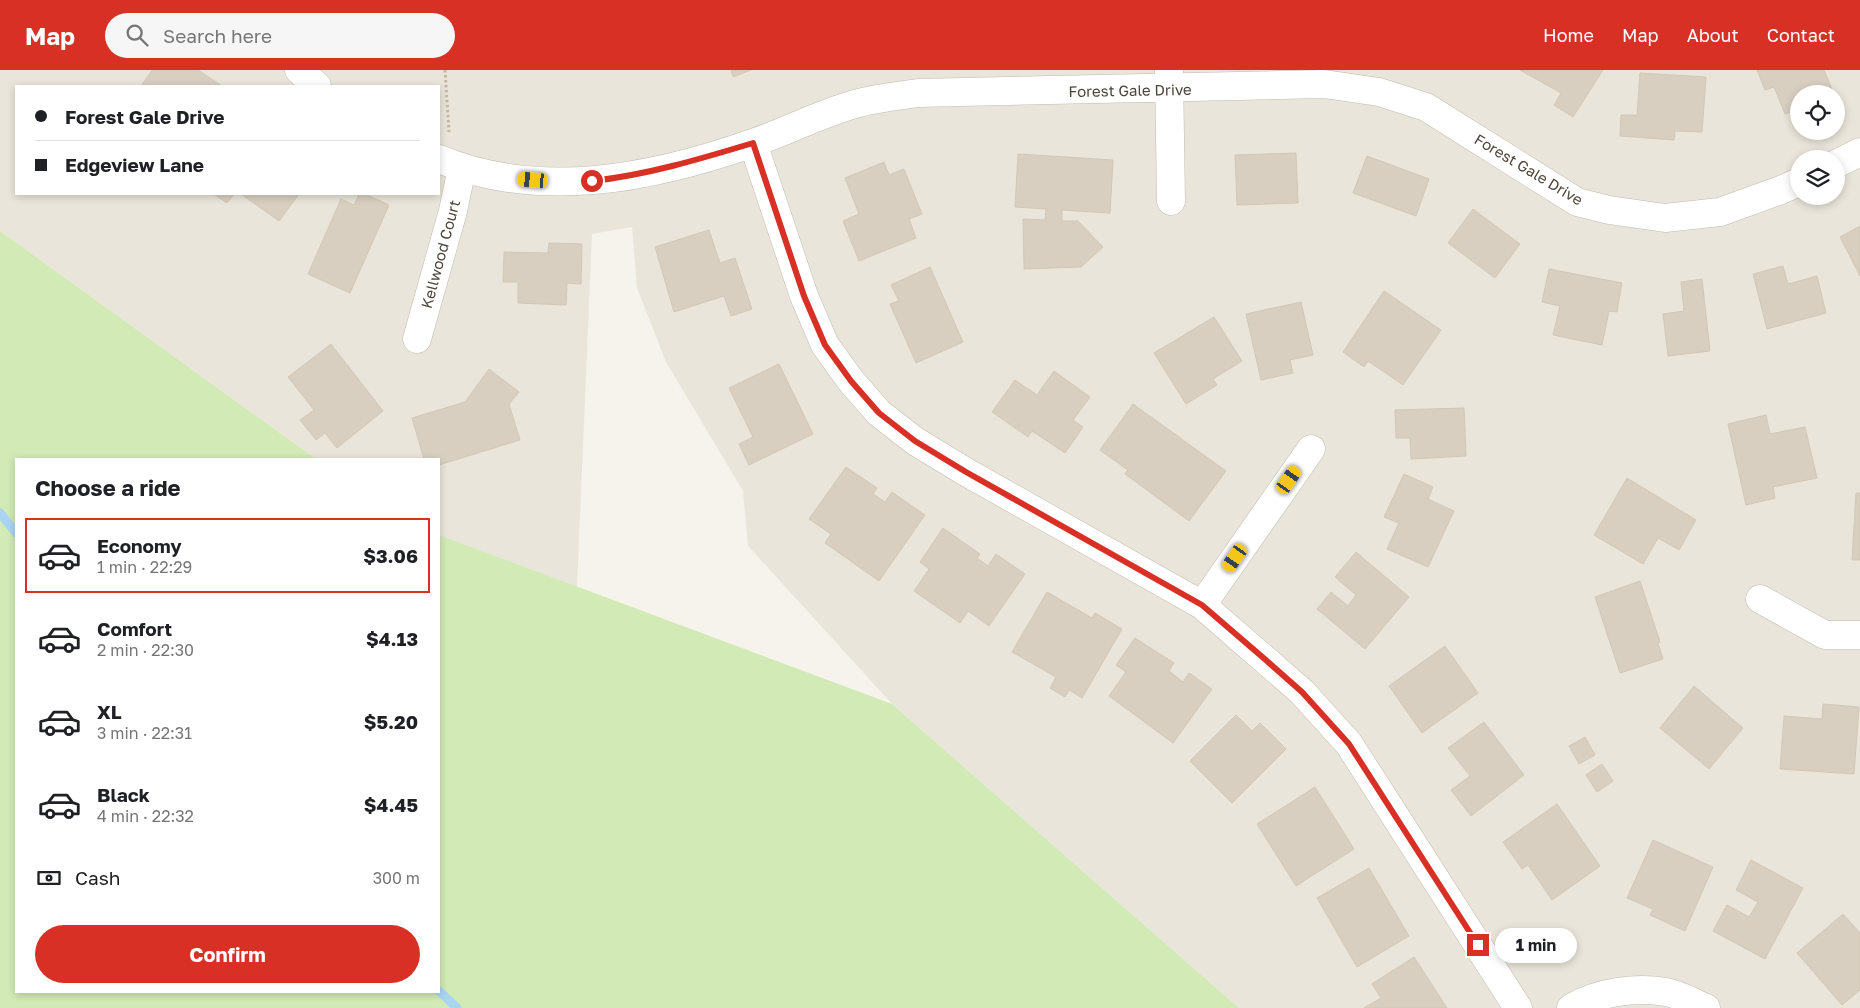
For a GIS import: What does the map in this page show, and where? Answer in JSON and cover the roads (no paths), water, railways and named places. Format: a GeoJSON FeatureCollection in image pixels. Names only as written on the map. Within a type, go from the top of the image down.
{"type":"FeatureCollection","features":[{"type":"Feature","properties":{"kind":"street"},"geometry":{"type":"LineString","coordinates":[[299,70],[316,85]]}},
{"type":"Feature","properties":{"kind":"street"},"geometry":{"type":"LineString","coordinates":[[1169,80],[1171,201]]}},
{"type":"Feature","properties":{"kind":"street","name":"Forest Gale Drive"},"geometry":{"type":"LineString","coordinates":[[449,163],[494,176],[577,183],[621,178],[673,167],[753,143],[800,123],[856,103],[918,93],[1169,80],[1324,84],[1379,92],[1426,107],[1577,202],[1609,210],[1664,218],[1720,212],[1790,186]]}},
{"type":"Feature","properties":{"kind":"street"},"geometry":{"type":"LineString","coordinates":[[753,143],[804,296],[825,345],[851,381],[879,413],[915,441],[966,472],[1202,605],[1302,692],[1349,744],[1518,1008]]}},
{"type":"Feature","properties":{"kind":"street"},"geometry":{"type":"LineString","coordinates":[[1845,160],[1860,152]]}},
{"type":"Feature","properties":{"kind":"street","name":"Kellwood Court"},"geometry":{"type":"LineString","coordinates":[[417,339],[453,211],[449,163]]}},
{"type":"Feature","properties":{"kind":"street"},"geometry":{"type":"LineString","coordinates":[[1202,605],[1311,449]]}},
{"type":"Feature","properties":{"kind":"street"},"geometry":{"type":"LineString","coordinates":[[1760,599],[1825,635],[1860,635]]}},
{"type":"Feature","properties":{"kind":"street"},"geometry":{"type":"LineString","coordinates":[[1571,1008],[1583,1001],[1629,990],[1668,992],[1706,1008]]}},
{"type":"Feature","properties":{"kind":"waterway"},"geometry":{"type":"LineString","coordinates":[[0,513],[15,532]]}},
{"type":"Feature","properties":{"kind":"waterway"},"geometry":{"type":"LineString","coordinates":[[440,992],[457,1008]]}}]}
